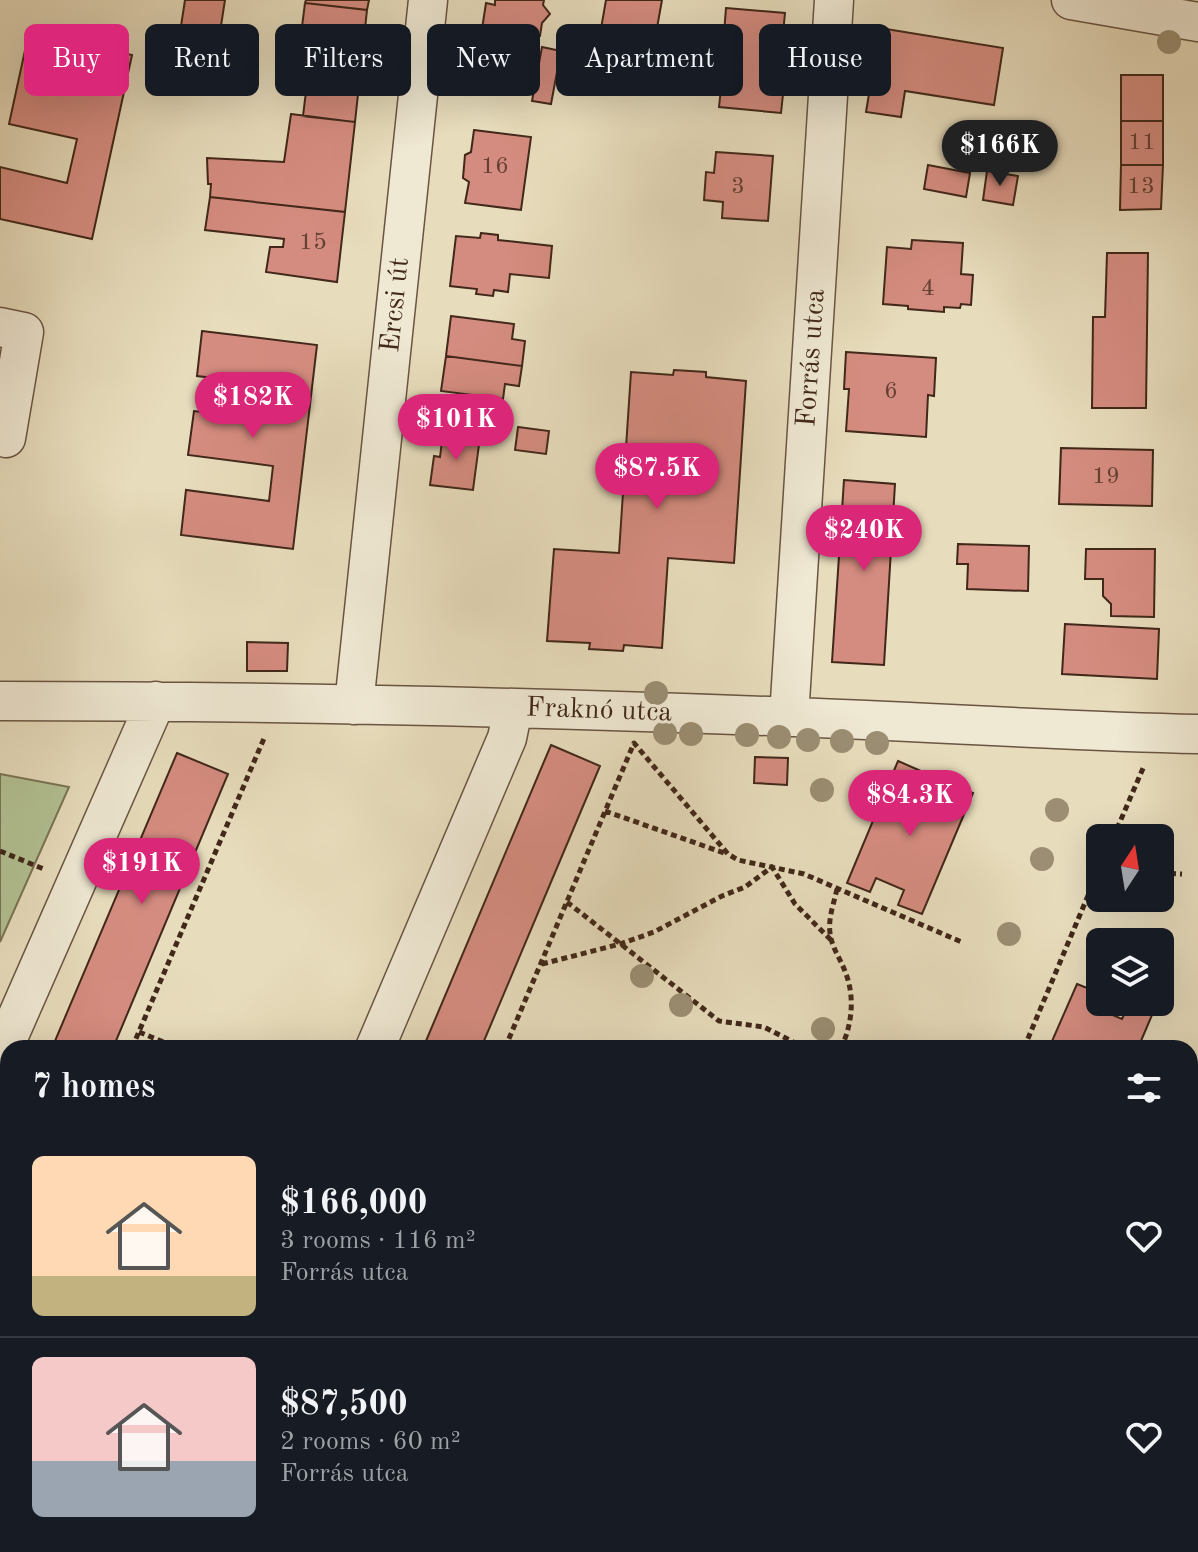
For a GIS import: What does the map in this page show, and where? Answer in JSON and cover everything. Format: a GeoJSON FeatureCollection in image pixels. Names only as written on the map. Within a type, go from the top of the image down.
{"type":"FeatureCollection","features":[{"type":"Feature","properties":{"kind":"street","name":"Ercsi út"},"geometry":{"type":"LineString","coordinates":[[354,705],[428,0]]}},
{"type":"Feature","properties":{"kind":"street","name":"Forrás utca"},"geometry":{"type":"LineString","coordinates":[[789,717],[834,0]]}},
{"type":"Feature","properties":{"kind":"street"},"geometry":{"type":"LineString","coordinates":[[1071,0],[1198,22]]}},
{"type":"Feature","properties":{"kind":"street"},"geometry":{"type":"LineString","coordinates":[[0,327],[24,332],[6,438]]}},
{"type":"Feature","properties":{"kind":"street","name":"Fraknó utca"},"geometry":{"type":"LineString","coordinates":[[0,701],[156,701],[513,709],[1198,734]]}},
{"type":"Feature","properties":{"kind":"street"},"geometry":{"type":"LineString","coordinates":[[7,1040],[156,701]]}},
{"type":"Feature","properties":{"kind":"street"},"geometry":{"type":"LineString","coordinates":[[378,1040],[507,738],[513,709]]}},
{"type":"Feature","properties":{"kind":"path"},"geometry":{"type":"LineString","coordinates":[[136,1040],[266,734]]}},
{"type":"Feature","properties":{"kind":"path"},"geometry":{"type":"LineString","coordinates":[[508,1040],[634,743],[728,854]]}},
{"type":"Feature","properties":{"kind":"path"},"geometry":{"type":"LineString","coordinates":[[1119,824],[1147,761]]}},
{"type":"Feature","properties":{"kind":"path"},"geometry":{"type":"LineString","coordinates":[[605,811],[738,860],[804,874],[964,943]]}},
{"type":"Feature","properties":{"kind":"path"},"geometry":{"type":"LineString","coordinates":[[0,851],[76,882]]}},
{"type":"Feature","properties":{"kind":"path"},"geometry":{"type":"LineString","coordinates":[[772,867],[795,904],[832,941]]}},
{"type":"Feature","properties":{"kind":"path"},"geometry":{"type":"LineString","coordinates":[[541,964],[654,932],[745,887],[772,867]]}},
{"type":"Feature","properties":{"kind":"path"},"geometry":{"type":"LineString","coordinates":[[1174,874],[1182,874]]}},
{"type":"Feature","properties":{"kind":"path"},"geometry":{"type":"LineString","coordinates":[[837,889],[830,919],[835,954],[846,975],[850,992],[848,1033],[845,1040]]}},
{"type":"Feature","properties":{"kind":"path"},"geometry":{"type":"LineString","coordinates":[[1027,1040],[1086,900]]}},
{"type":"Feature","properties":{"kind":"path"},"geometry":{"type":"LineString","coordinates":[[567,902],[719,1021],[764,1027],[789,1040]]}},
{"type":"Feature","properties":{"kind":"path"},"geometry":{"type":"LineString","coordinates":[[139,1032],[158,1040]]}},
{"type":"Feature","properties":{"kind":"green space"},"geometry":{"type":"Polygon","coordinates":[[[0,774],[69,787],[0,942],[0,774]]]}},
{"type":"Feature","properties":{"kind":"building"},"geometry":{"type":"Polygon","coordinates":[[[185,0],[225,0],[221,24],[181,24],[185,0]]]}},
{"type":"Feature","properties":{"kind":"building"},"geometry":{"type":"Polygon","coordinates":[[[306,0],[369,0],[367,10],[305,3],[306,0]]]}},
{"type":"Feature","properties":{"kind":"building"},"geometry":{"type":"Polygon","coordinates":[[[495,0],[544,0],[543,5],[550,14],[542,23],[540,36],[540,24],[483,24],[486,3],[495,5],[495,0]]]}},
{"type":"Feature","properties":{"kind":"building"},"geometry":{"type":"Polygon","coordinates":[[[606,0],[662,0],[658,24],[602,24],[606,0]]]}},
{"type":"Feature","properties":{"kind":"building"},"geometry":{"type":"Polygon","coordinates":[[[305,3],[367,10],[366,24],[302,24],[305,3]]]}},
{"type":"Feature","properties":{"kind":"building"},"geometry":{"type":"Polygon","coordinates":[[[726,8],[785,13],[784,24],[759,24],[759,96],[783,96],[781,113],[719,107],[720,96],[743,96],[743,24],[725,24],[726,8]]]}},
{"type":"Feature","properties":{"kind":"building"},"geometry":{"type":"Polygon","coordinates":[[[891,30],[1003,48],[994,105],[905,91],[901,117],[866,112],[869,96],[891,96],[891,30]]]}},
{"type":"Feature","properties":{"kind":"building"},"geometry":{"type":"Polygon","coordinates":[[[542,47],[556,50],[556,78],[551,104],[532,101],[533,96],[540,96],[542,47]]]}},
{"type":"Feature","properties":{"kind":"building"},"geometry":{"type":"Polygon","coordinates":[[[24,55],[24,96],[123,96],[92,239],[0,219],[0,167],[67,183],[77,139],[9,124],[24,55]]]}},
{"type":"Feature","properties":{"kind":"building"},"geometry":{"type":"Polygon","coordinates":[[[1121,75],[1163,75],[1163,121],[1121,121],[1121,75]]]}},
{"type":"Feature","properties":{"kind":"building"},"geometry":{"type":"Polygon","coordinates":[[[305,96],[358,96],[355,122],[303,116],[305,96]]]}},
{"type":"Feature","properties":{"kind":"building"},"geometry":{"type":"Polygon","coordinates":[[[291,114],[355,122],[345,212],[210,197],[207,158],[284,162],[291,114]]]}},
{"type":"Feature","properties":{"kind":"building"},"geometry":{"type":"Polygon","coordinates":[[[1121,121],[1163,121],[1163,165],[1121,165],[1121,121]]]}},
{"type":"Feature","properties":{"kind":"building"},"geometry":{"type":"Polygon","coordinates":[[[474,130],[531,137],[521,210],[465,203],[469,182],[463,178],[465,155],[471,152],[474,130]]]}},
{"type":"Feature","properties":{"kind":"building"},"geometry":{"type":"Polygon","coordinates":[[[716,152],[773,156],[768,221],[722,218],[723,202],[704,200],[706,172],[714,173],[716,152]]]}},
{"type":"Feature","properties":{"kind":"building"},"geometry":{"type":"Polygon","coordinates":[[[928,165],[970,173],[966,197],[924,189],[928,165]]]}},
{"type":"Feature","properties":{"kind":"building"},"geometry":{"type":"Polygon","coordinates":[[[1121,165],[1163,165],[1161,209],[1120,210],[1121,165]]]}},
{"type":"Feature","properties":{"kind":"building"},"geometry":{"type":"Polygon","coordinates":[[[987,171],[1018,176],[1013,205],[983,200],[987,171]]]}},
{"type":"Feature","properties":{"kind":"building"},"geometry":{"type":"Polygon","coordinates":[[[210,197],[345,212],[337,282],[266,272],[270,247],[283,247],[284,239],[205,230],[210,197]]]}},
{"type":"Feature","properties":{"kind":"building"},"geometry":{"type":"Polygon","coordinates":[[[481,233],[498,235],[498,240],[552,246],[549,278],[510,274],[508,292],[494,290],[493,296],[476,294],[477,289],[450,286],[456,236],[480,238],[481,233]]]}},
{"type":"Feature","properties":{"kind":"building"},"geometry":{"type":"Polygon","coordinates":[[[912,240],[963,243],[961,274],[973,275],[971,305],[944,307],[944,312],[883,304],[887,247],[911,249],[912,240]]]}},
{"type":"Feature","properties":{"kind":"building"},"geometry":{"type":"Polygon","coordinates":[[[1107,253],[1148,253],[1146,408],[1092,408],[1093,317],[1105,317],[1107,253]]]}},
{"type":"Feature","properties":{"kind":"building"},"geometry":{"type":"Polygon","coordinates":[[[451,316],[514,324],[512,339],[525,341],[522,366],[446,356],[451,316]]]}},
{"type":"Feature","properties":{"kind":"building"},"geometry":{"type":"Polygon","coordinates":[[[202,331],[317,345],[293,549],[181,535],[186,490],[269,501],[273,466],[188,455],[194,411],[278,421],[282,386],[197,376],[202,331]]]}},
{"type":"Feature","properties":{"kind":"building"},"geometry":{"type":"Polygon","coordinates":[[[846,352],[936,358],[934,396],[928,395],[926,437],[846,431],[849,389],[844,389],[846,352]]]}},
{"type":"Feature","properties":{"kind":"building"},"geometry":{"type":"Polygon","coordinates":[[[446,356],[522,366],[519,386],[505,384],[503,399],[441,391],[446,356]]]}},
{"type":"Feature","properties":{"kind":"building"},"geometry":{"type":"Polygon","coordinates":[[[674,370],[706,372],[706,377],[746,381],[734,563],[668,558],[662,648],[624,645],[623,651],[589,649],[590,643],[547,641],[554,549],[619,553],[631,372],[673,375],[674,370]]]}},
{"type":"Feature","properties":{"kind":"building"},"geometry":{"type":"Polygon","coordinates":[[[518,427],[549,431],[546,454],[515,450],[518,427]]]}},
{"type":"Feature","properties":{"kind":"building"},"geometry":{"type":"Polygon","coordinates":[[[443,433],[480,437],[473,490],[430,485],[434,456],[440,457],[443,433]]]}},
{"type":"Feature","properties":{"kind":"building"},"geometry":{"type":"Polygon","coordinates":[[[1061,448],[1153,450],[1152,506],[1059,504],[1061,448]]]}},
{"type":"Feature","properties":{"kind":"building"},"geometry":{"type":"Polygon","coordinates":[[[844,480],[895,484],[884,665],[832,662],[844,480]]]}},
{"type":"Feature","properties":{"kind":"building"},"geometry":{"type":"Polygon","coordinates":[[[958,544],[1029,546],[1028,591],[967,589],[968,564],[957,564],[958,544]]]}},
{"type":"Feature","properties":{"kind":"building"},"geometry":{"type":"Polygon","coordinates":[[[1086,549],[1155,549],[1154,617],[1111,616],[1111,604],[1103,596],[1103,579],[1085,579],[1086,549]]]}},
{"type":"Feature","properties":{"kind":"building"},"geometry":{"type":"Polygon","coordinates":[[[1065,624],[1159,629],[1157,679],[1062,674],[1065,624]]]}},
{"type":"Feature","properties":{"kind":"building"},"geometry":{"type":"Polygon","coordinates":[[[247,642],[288,643],[287,671],[247,671],[247,642]]]}},
{"type":"Feature","properties":{"kind":"building"},"geometry":{"type":"Polygon","coordinates":[[[551,745],[600,766],[484,1040],[426,1040],[551,745]]]}},
{"type":"Feature","properties":{"kind":"building"},"geometry":{"type":"Polygon","coordinates":[[[177,753],[228,774],[116,1040],[55,1040],[177,753]]]}},
{"type":"Feature","properties":{"kind":"building"},"geometry":{"type":"Polygon","coordinates":[[[755,757],[788,758],[787,785],[754,783],[755,757]]]}},
{"type":"Feature","properties":{"kind":"building"},"geometry":{"type":"Polygon","coordinates":[[[898,761],[921,771],[915,785],[944,797],[950,783],[973,793],[922,914],[898,905],[904,890],[876,878],[870,892],[847,883],[898,761]]]}},
{"type":"Feature","properties":{"kind":"building"},"geometry":{"type":"Polygon","coordinates":[[[1077,984],[1086,988],[1086,1016],[1115,1016],[1122,1019],[1123,1016],[1152,1016],[1141,1040],[1052,1040],[1077,984]]]}}]}
